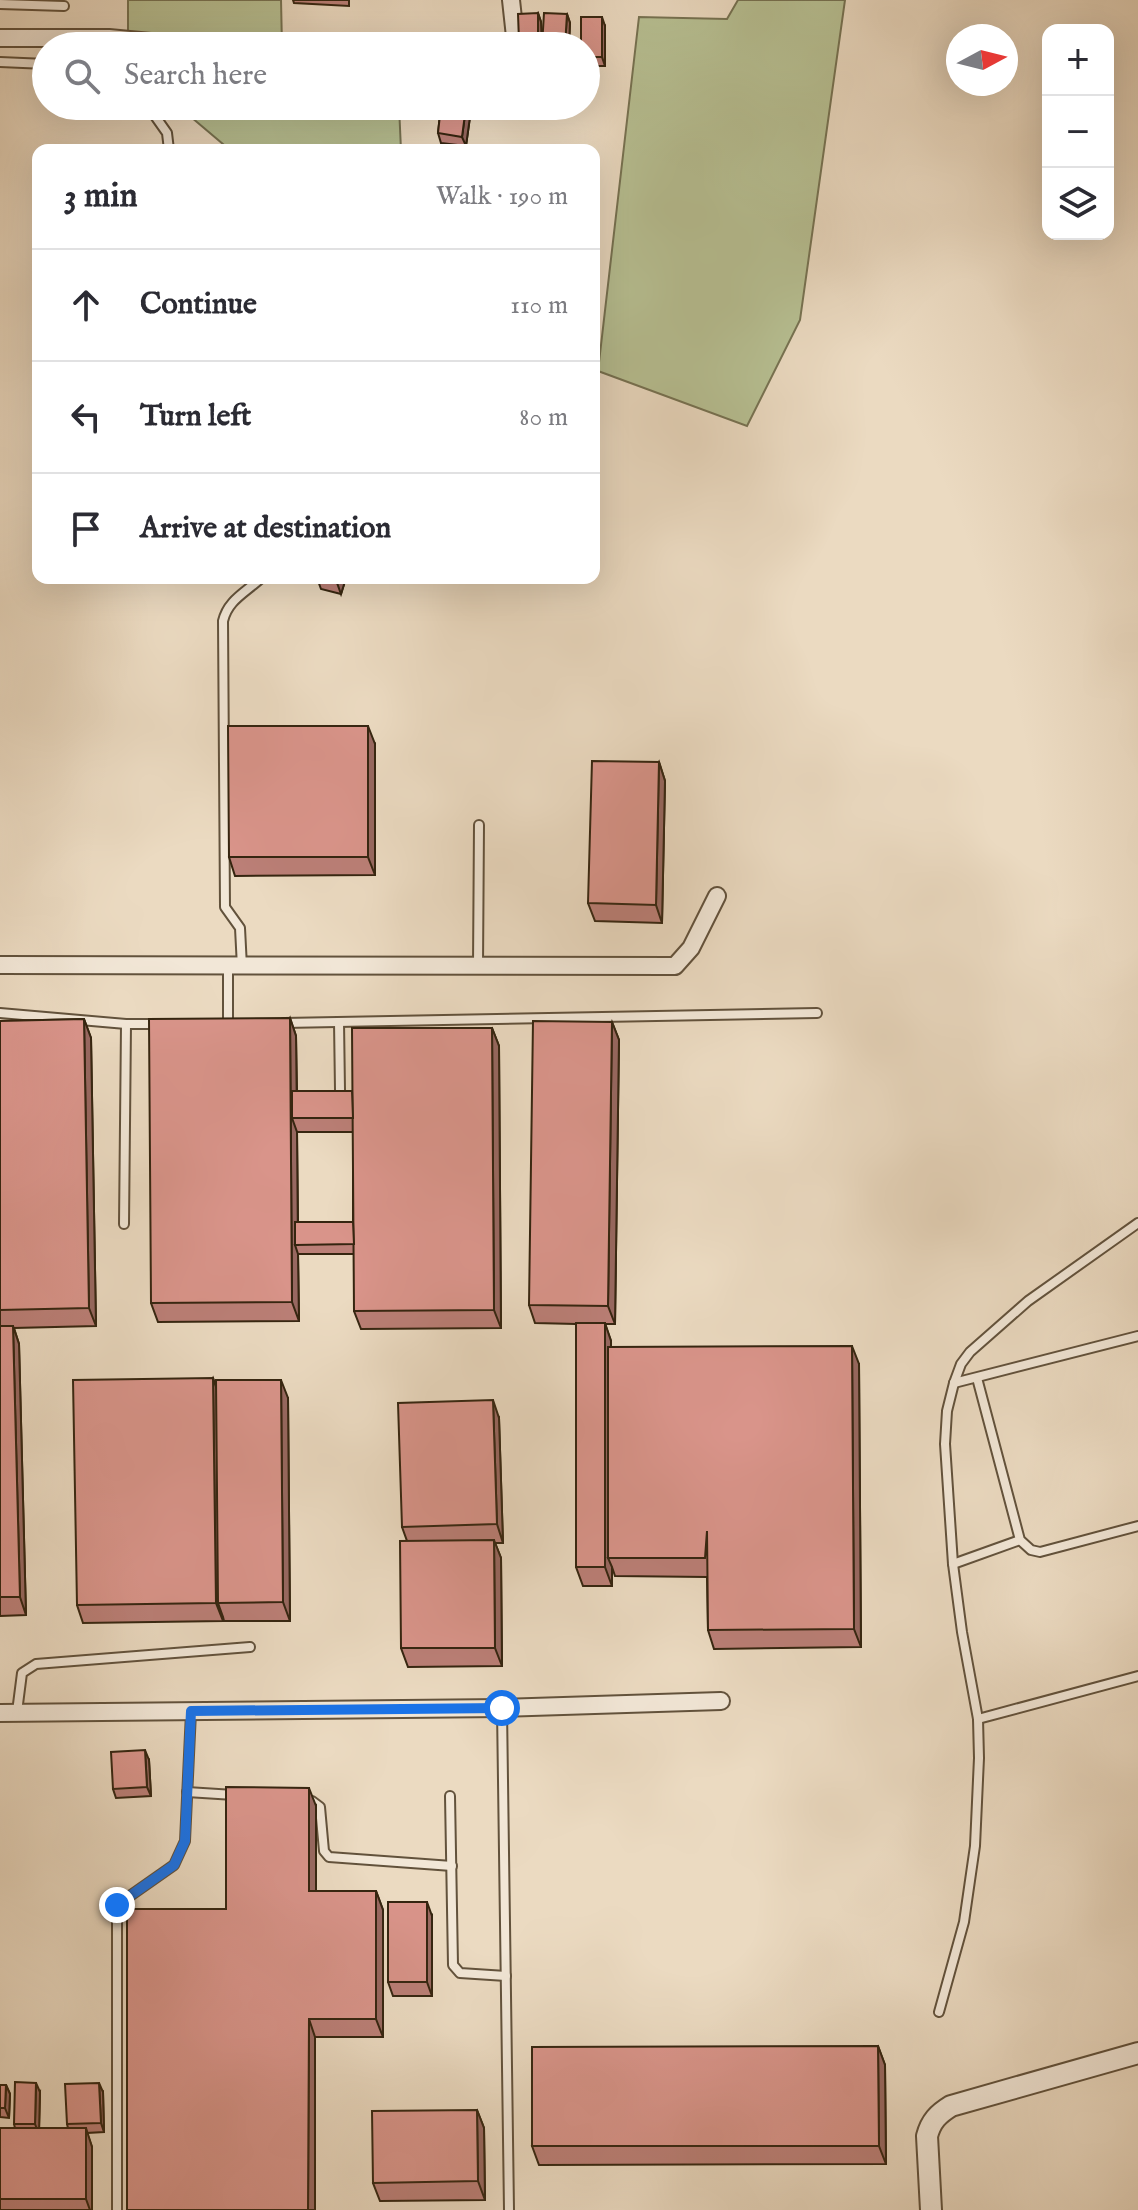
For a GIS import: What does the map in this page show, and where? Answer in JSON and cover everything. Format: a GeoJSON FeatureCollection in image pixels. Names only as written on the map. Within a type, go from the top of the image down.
{"type":"FeatureCollection","features":[{"type":"Feature","properties":{"kind":"street"},"geometry":{"type":"LineString","coordinates":[[511,0],[514,32]]}},
{"type":"Feature","properties":{"kind":"street"},"geometry":{"type":"LineString","coordinates":[[0,38],[32,38]]}},
{"type":"Feature","properties":{"kind":"street"},"geometry":{"type":"LineString","coordinates":[[0,965],[675,966],[691,948],[717,896]]}},
{"type":"Feature","properties":{"kind":"street"},"geometry":{"type":"LineString","coordinates":[[8,1713],[502,1708],[721,1701]]}},
{"type":"Feature","properties":{"kind":"street"},"geometry":{"type":"LineString","coordinates":[[931,2210],[927,2136],[930,2124],[938,2113],[951,2106],[1138,2053]]}},
{"type":"Feature","properties":{"kind":"lane"},"geometry":{"type":"LineString","coordinates":[[0,4],[64,6]]}},
{"type":"Feature","properties":{"kind":"lane"},"geometry":{"type":"LineString","coordinates":[[0,62],[32,63]]}},
{"type":"Feature","properties":{"kind":"lane"},"geometry":{"type":"LineString","coordinates":[[158,120],[167,133],[168,144]]}},
{"type":"Feature","properties":{"kind":"lane"},"geometry":{"type":"LineString","coordinates":[[228,1024],[240,928],[225,907],[223,621],[226,609],[233,600],[253,584]]}},
{"type":"Feature","properties":{"kind":"lane"},"geometry":{"type":"LineString","coordinates":[[478,966],[479,825]]}},
{"type":"Feature","properties":{"kind":"lane"},"geometry":{"type":"LineString","coordinates":[[0,1013],[126,1024],[169,1024]]}},
{"type":"Feature","properties":{"kind":"lane"},"geometry":{"type":"LineString","coordinates":[[275,1023],[817,1013]]}},
{"type":"Feature","properties":{"kind":"lane"},"geometry":{"type":"LineString","coordinates":[[339,1022],[340,1090]]}},
{"type":"Feature","properties":{"kind":"lane"},"geometry":{"type":"LineString","coordinates":[[124,1224],[126,1024]]}},
{"type":"Feature","properties":{"kind":"lane"},"geometry":{"type":"LineString","coordinates":[[213,1024],[243,1024]]}},
{"type":"Feature","properties":{"kind":"lane"},"geometry":{"type":"LineString","coordinates":[[939,2012],[964,1922],[975,1846],[979,1758],[978,1719],[953,1564],[945,1444],[947,1411],[954,1383],[961,1364],[970,1352],[1028,1301],[1138,1223]]}},
{"type":"Feature","properties":{"kind":"lane"},"geometry":{"type":"LineString","coordinates":[[954,1383],[1138,1336]]}},
{"type":"Feature","properties":{"kind":"lane"},"geometry":{"type":"LineString","coordinates":[[977,1378],[1020,1540],[1031,1550],[1040,1552],[1138,1526]]}},
{"type":"Feature","properties":{"kind":"lane"},"geometry":{"type":"LineString","coordinates":[[953,1564],[1020,1540]]}},
{"type":"Feature","properties":{"kind":"lane"},"geometry":{"type":"LineString","coordinates":[[8,1713],[22,1673],[36,1664],[250,1647]]}},
{"type":"Feature","properties":{"kind":"lane"},"geometry":{"type":"LineString","coordinates":[[978,1719],[1138,1676]]}},
{"type":"Feature","properties":{"kind":"lane"},"geometry":{"type":"LineString","coordinates":[[502,1708],[509,2210]]}},
{"type":"Feature","properties":{"kind":"lane"},"geometry":{"type":"LineString","coordinates":[[117,2210],[117,1905],[174,1865],[185,1841],[191,1711]]}},
{"type":"Feature","properties":{"kind":"lane"},"geometry":{"type":"LineString","coordinates":[[187,1792],[247,1796]]}},
{"type":"Feature","properties":{"kind":"lane"},"geometry":{"type":"LineString","coordinates":[[450,1796],[453,1965],[460,1973],[506,1976]]}},
{"type":"Feature","properties":{"kind":"lane"},"geometry":{"type":"LineString","coordinates":[[291,1799],[312,1801],[320,1807],[324,1851],[329,1857],[452,1866]]}},
{"type":"Feature","properties":{"kind":"green space"},"geometry":{"type":"Polygon","coordinates":[[[128,0],[281,0],[282,32],[128,32],[128,0]]]}},
{"type":"Feature","properties":{"kind":"green space"},"geometry":{"type":"Polygon","coordinates":[[[738,0],[845,0],[800,320],[747,426],[600,372],[639,17],[727,19],[738,0]]]}},
{"type":"Feature","properties":{"kind":"green space"},"geometry":{"type":"Polygon","coordinates":[[[195,120],[400,120],[401,144],[223,144],[195,120]]]}},
{"type":"Feature","properties":{"kind":"building"},"geometry":{"type":"Polygon","coordinates":[[[538,13],[538,32],[519,32],[518,14],[538,13]]]}},
{"type":"Feature","properties":{"kind":"building"},"geometry":{"type":"Polygon","coordinates":[[[544,13],[567,14],[566,32],[543,32],[544,13]]]}},
{"type":"Feature","properties":{"kind":"building"},"geometry":{"type":"Polygon","coordinates":[[[581,17],[602,17],[602,57],[600,32],[581,32],[581,17]]]}},
{"type":"Feature","properties":{"kind":"building"},"geometry":{"type":"Polygon","coordinates":[[[439,120],[464,120],[462,137],[438,133],[439,120]]]}},
{"type":"Feature","properties":{"kind":"building"},"geometry":{"type":"Polygon","coordinates":[[[228,726],[368,726],[368,857],[229,857],[228,726]]]}},
{"type":"Feature","properties":{"kind":"building"},"geometry":{"type":"Polygon","coordinates":[[[592,761],[659,762],[656,905],[588,903],[592,761]]]}},
{"type":"Feature","properties":{"kind":"building"},"geometry":{"type":"Polygon","coordinates":[[[290,1018],[292,1302],[151,1303],[149,1019],[290,1018]]]}},
{"type":"Feature","properties":{"kind":"building"},"geometry":{"type":"Polygon","coordinates":[[[84,1019],[89,1308],[0,1310],[0,1021],[84,1019]]]}},
{"type":"Feature","properties":{"kind":"building"},"geometry":{"type":"Polygon","coordinates":[[[533,1021],[612,1022],[608,1306],[529,1305],[533,1021]]]}},
{"type":"Feature","properties":{"kind":"building"},"geometry":{"type":"Polygon","coordinates":[[[352,1028],[492,1028],[494,1310],[354,1311],[352,1028]]]}},
{"type":"Feature","properties":{"kind":"building"},"geometry":{"type":"Polygon","coordinates":[[[292,1091],[352,1091],[353,1118],[292,1118],[292,1091]]]}},
{"type":"Feature","properties":{"kind":"building"},"geometry":{"type":"Polygon","coordinates":[[[295,1222],[353,1222],[354,1244],[295,1245],[295,1222]]]}},
{"type":"Feature","properties":{"kind":"building"},"geometry":{"type":"Polygon","coordinates":[[[576,1323],[605,1323],[605,1567],[576,1567],[576,1323]]]}},
{"type":"Feature","properties":{"kind":"building"},"geometry":{"type":"Polygon","coordinates":[[[0,1326],[13,1326],[20,1597],[0,1597],[0,1326]]]}},
{"type":"Feature","properties":{"kind":"building"},"geometry":{"type":"Polygon","coordinates":[[[852,1346],[854,1629],[708,1630],[707,1531],[705,1558],[608,1558],[608,1347],[852,1346]]]}},
{"type":"Feature","properties":{"kind":"building"},"geometry":{"type":"Polygon","coordinates":[[[213,1378],[216,1603],[77,1605],[73,1380],[213,1378]]]}},
{"type":"Feature","properties":{"kind":"building"},"geometry":{"type":"Polygon","coordinates":[[[216,1380],[281,1380],[283,1602],[218,1603],[216,1380]]]}},
{"type":"Feature","properties":{"kind":"building"},"geometry":{"type":"Polygon","coordinates":[[[493,1400],[497,1524],[402,1527],[398,1403],[493,1400]]]}},
{"type":"Feature","properties":{"kind":"building"},"geometry":{"type":"Polygon","coordinates":[[[494,1540],[495,1648],[401,1648],[400,1541],[494,1540]]]}},
{"type":"Feature","properties":{"kind":"building"},"geometry":{"type":"Polygon","coordinates":[[[145,1750],[147,1787],[113,1789],[111,1752],[145,1750]]]}},
{"type":"Feature","properties":{"kind":"building"},"geometry":{"type":"Polygon","coordinates":[[[226,1787],[309,1788],[309,1891],[376,1891],[376,2019],[309,2019],[308,2210],[127,2210],[127,1909],[226,1909],[226,1787]]]}},
{"type":"Feature","properties":{"kind":"building"},"geometry":{"type":"Polygon","coordinates":[[[388,1902],[427,1902],[427,1982],[388,1982],[388,1902]]]}},
{"type":"Feature","properties":{"kind":"building"},"geometry":{"type":"Polygon","coordinates":[[[878,2046],[879,2146],[532,2146],[532,2047],[878,2046]]]}},
{"type":"Feature","properties":{"kind":"building"},"geometry":{"type":"Polygon","coordinates":[[[15,2082],[36,2083],[35,2124],[14,2124],[15,2082]]]}},
{"type":"Feature","properties":{"kind":"building"},"geometry":{"type":"Polygon","coordinates":[[[99,2083],[101,2123],[67,2124],[65,2084],[99,2083]]]}},
{"type":"Feature","properties":{"kind":"building"},"geometry":{"type":"Polygon","coordinates":[[[0,2085],[6,2085],[5,2108],[0,2108],[0,2085]]]}},
{"type":"Feature","properties":{"kind":"building"},"geometry":{"type":"Polygon","coordinates":[[[477,2110],[478,2181],[373,2183],[372,2111],[477,2110]]]}},
{"type":"Feature","properties":{"kind":"building"},"geometry":{"type":"Polygon","coordinates":[[[0,2128],[86,2128],[86,2199],[0,2199],[0,2128]]]}},
{"type":"Feature","properties":{"kind":"route"},"geometry":{"type":"LineString","coordinates":[[117,1905],[174,1865],[185,1841],[191,1711],[502,1708]]}}]}
